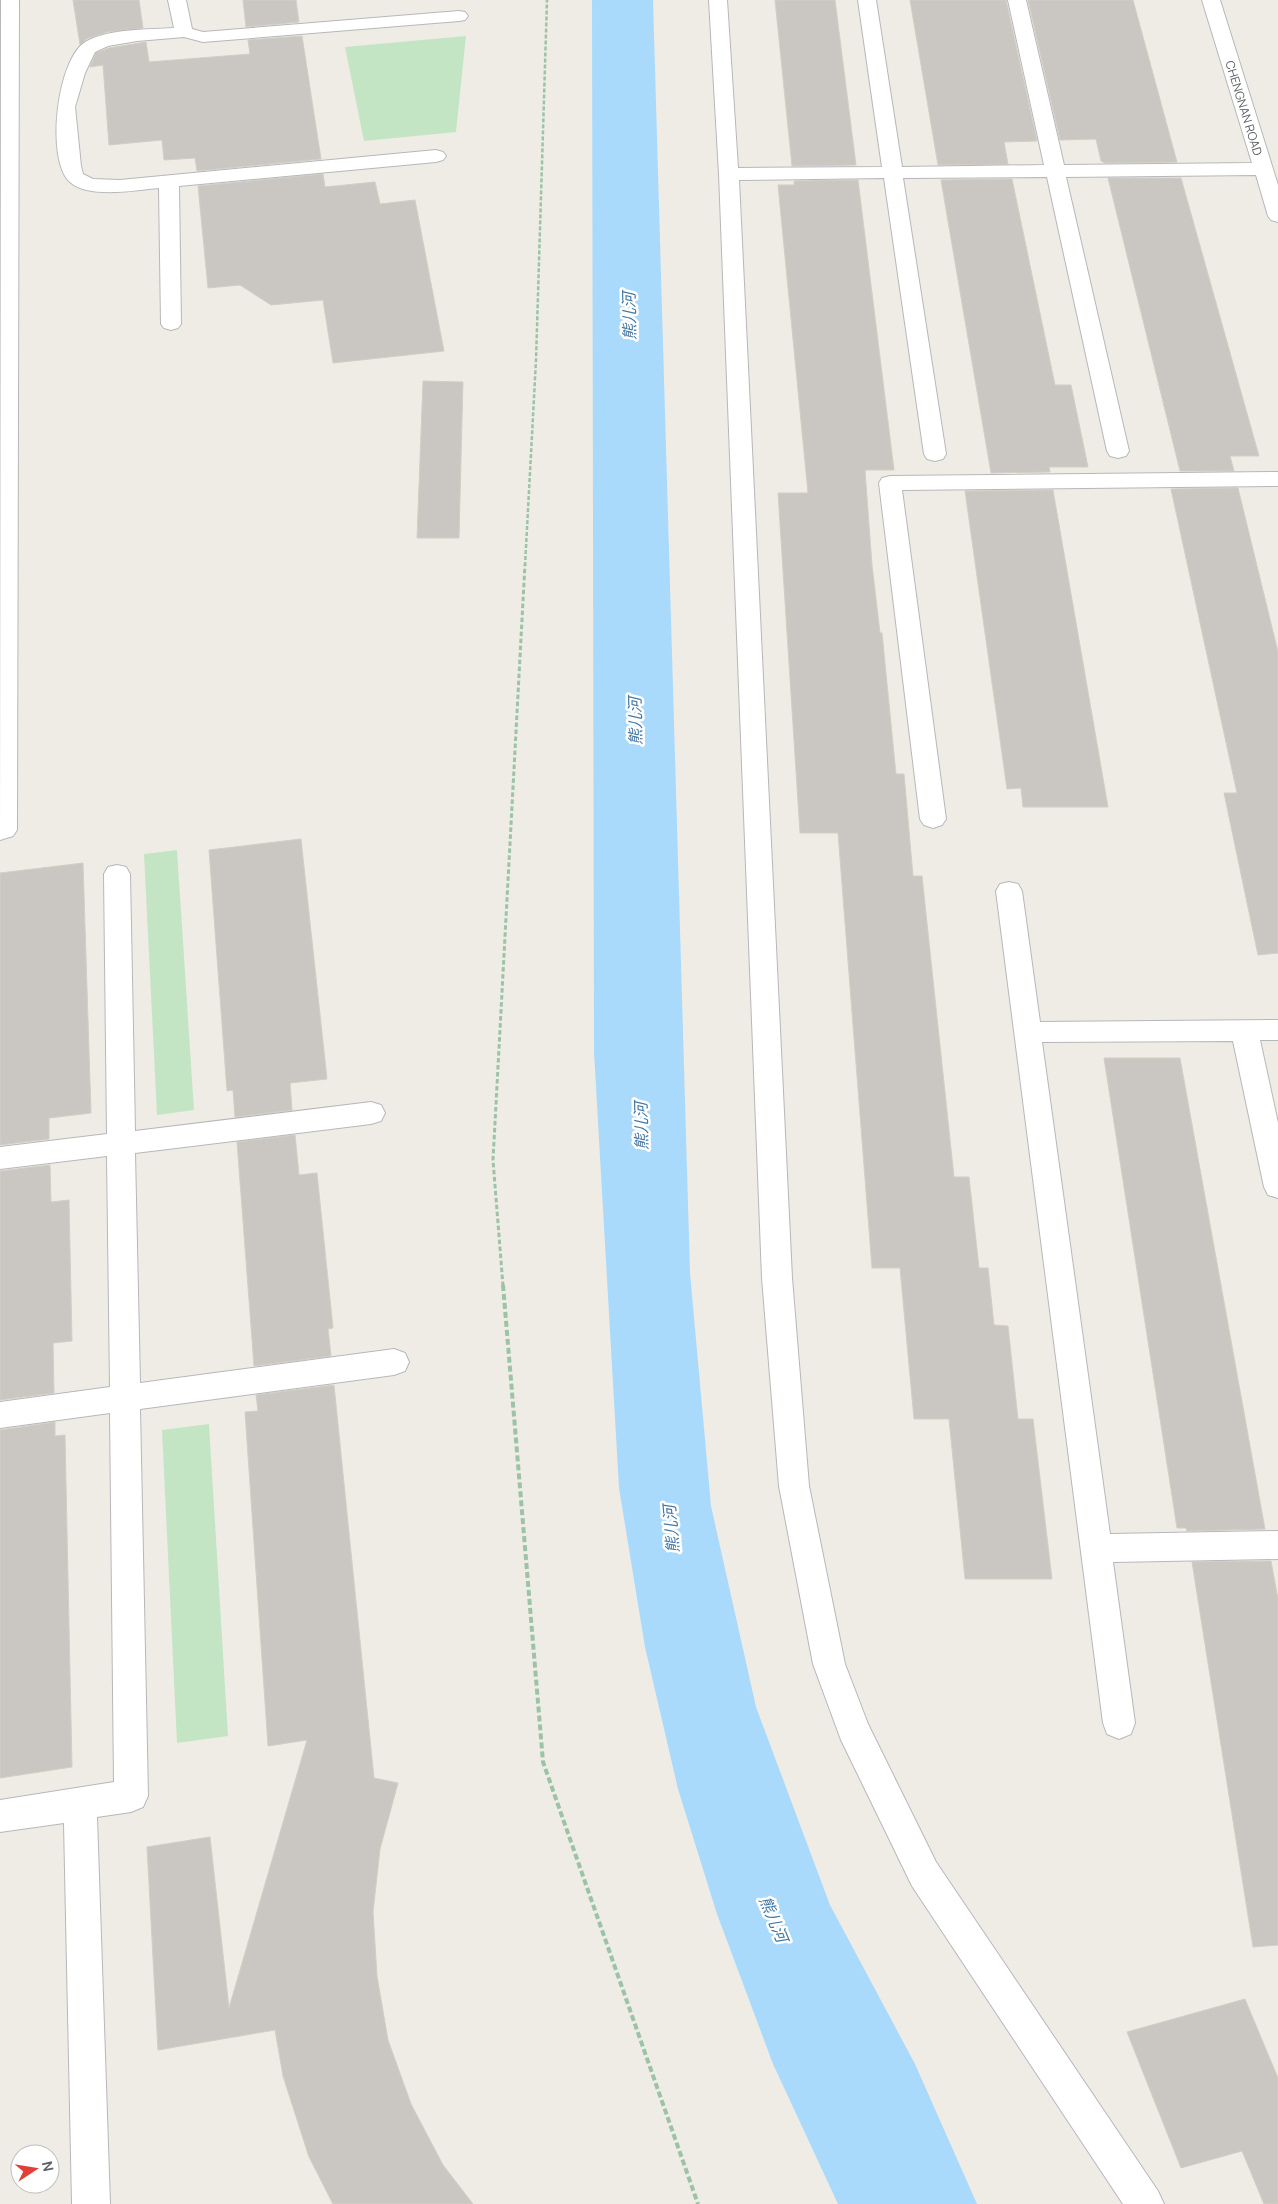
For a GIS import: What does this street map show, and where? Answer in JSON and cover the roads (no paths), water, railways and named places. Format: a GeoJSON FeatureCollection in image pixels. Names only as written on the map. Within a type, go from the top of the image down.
{"type":"FeatureCollection","features":[{"type":"Feature","properties":{"kind":"street"},"geometry":{"type":"LineString","coordinates":[[0,831],[4,830],[4,140],[10,0]]}},
{"type":"Feature","properties":{"kind":"street"},"geometry":{"type":"LineString","coordinates":[[177,0],[184,32]]}},
{"type":"Feature","properties":{"kind":"street"},"geometry":{"type":"LineString","coordinates":[[718,0],[729,174],[777,1278],[794,1486],[829,1664],[853,1729],[924,1874],[1145,2204]]}},
{"type":"Feature","properties":{"kind":"street"},"geometry":{"type":"LineString","coordinates":[[867,0],[935,454]]}},
{"type":"Feature","properties":{"kind":"street"},"geometry":{"type":"LineString","coordinates":[[1017,0],[1118,451]]}},
{"type":"Feature","properties":{"kind":"street","name":"CHENGNAN ROAD"},"geometry":{"type":"LineString","coordinates":[[1210,0],[1278,216]]}},
{"type":"Feature","properties":{"kind":"street"},"geometry":{"type":"LineString","coordinates":[[436,156],[169,182],[92,186],[74,177],[70,167],[66,107],[82,56],[91,45],[109,40],[184,32],[203,37],[460,16]]}},
{"type":"Feature","properties":{"kind":"street"},"geometry":{"type":"LineString","coordinates":[[729,174],[1263,169]]}},
{"type":"Feature","properties":{"kind":"street"},"geometry":{"type":"LineString","coordinates":[[169,182],[171,324]]}},
{"type":"Feature","properties":{"kind":"street"},"geometry":{"type":"LineString","coordinates":[[933,820],[890,483],[1278,479]]}},
{"type":"Feature","properties":{"kind":"street"},"geometry":{"type":"LineString","coordinates":[[0,1816],[131,1796],[117,874]]}},
{"type":"Feature","properties":{"kind":"street"},"geometry":{"type":"LineString","coordinates":[[1009,891],[1119,1723]]}},
{"type":"Feature","properties":{"kind":"street"},"geometry":{"type":"LineString","coordinates":[[1244,1030],[1278,1187]]}},
{"type":"Feature","properties":{"kind":"street"},"geometry":{"type":"LineString","coordinates":[[1028,1032],[1278,1030]]}},
{"type":"Feature","properties":{"kind":"street"},"geometry":{"type":"LineString","coordinates":[[0,1158],[371,1113]]}},
{"type":"Feature","properties":{"kind":"street"},"geometry":{"type":"LineString","coordinates":[[0,1414],[394,1362]]}},
{"type":"Feature","properties":{"kind":"street"},"geometry":{"type":"LineString","coordinates":[[1096,1548],[1278,1545]]}},
{"type":"Feature","properties":{"kind":"street"},"geometry":{"type":"LineString","coordinates":[[80,1804],[91,2204]]}},
{"type":"Feature","properties":{"kind":"water","name":"熊儿河"},"geometry":{"type":"Polygon","coordinates":[[[592,0],[653,0],[690,1273],[711,1506],[756,1707],[830,1905],[915,2064],[977,2204],[838,2204],[773,2064],[717,1914],[678,1789],[645,1647],[619,1488],[594,1052],[592,0]]]}}]}
